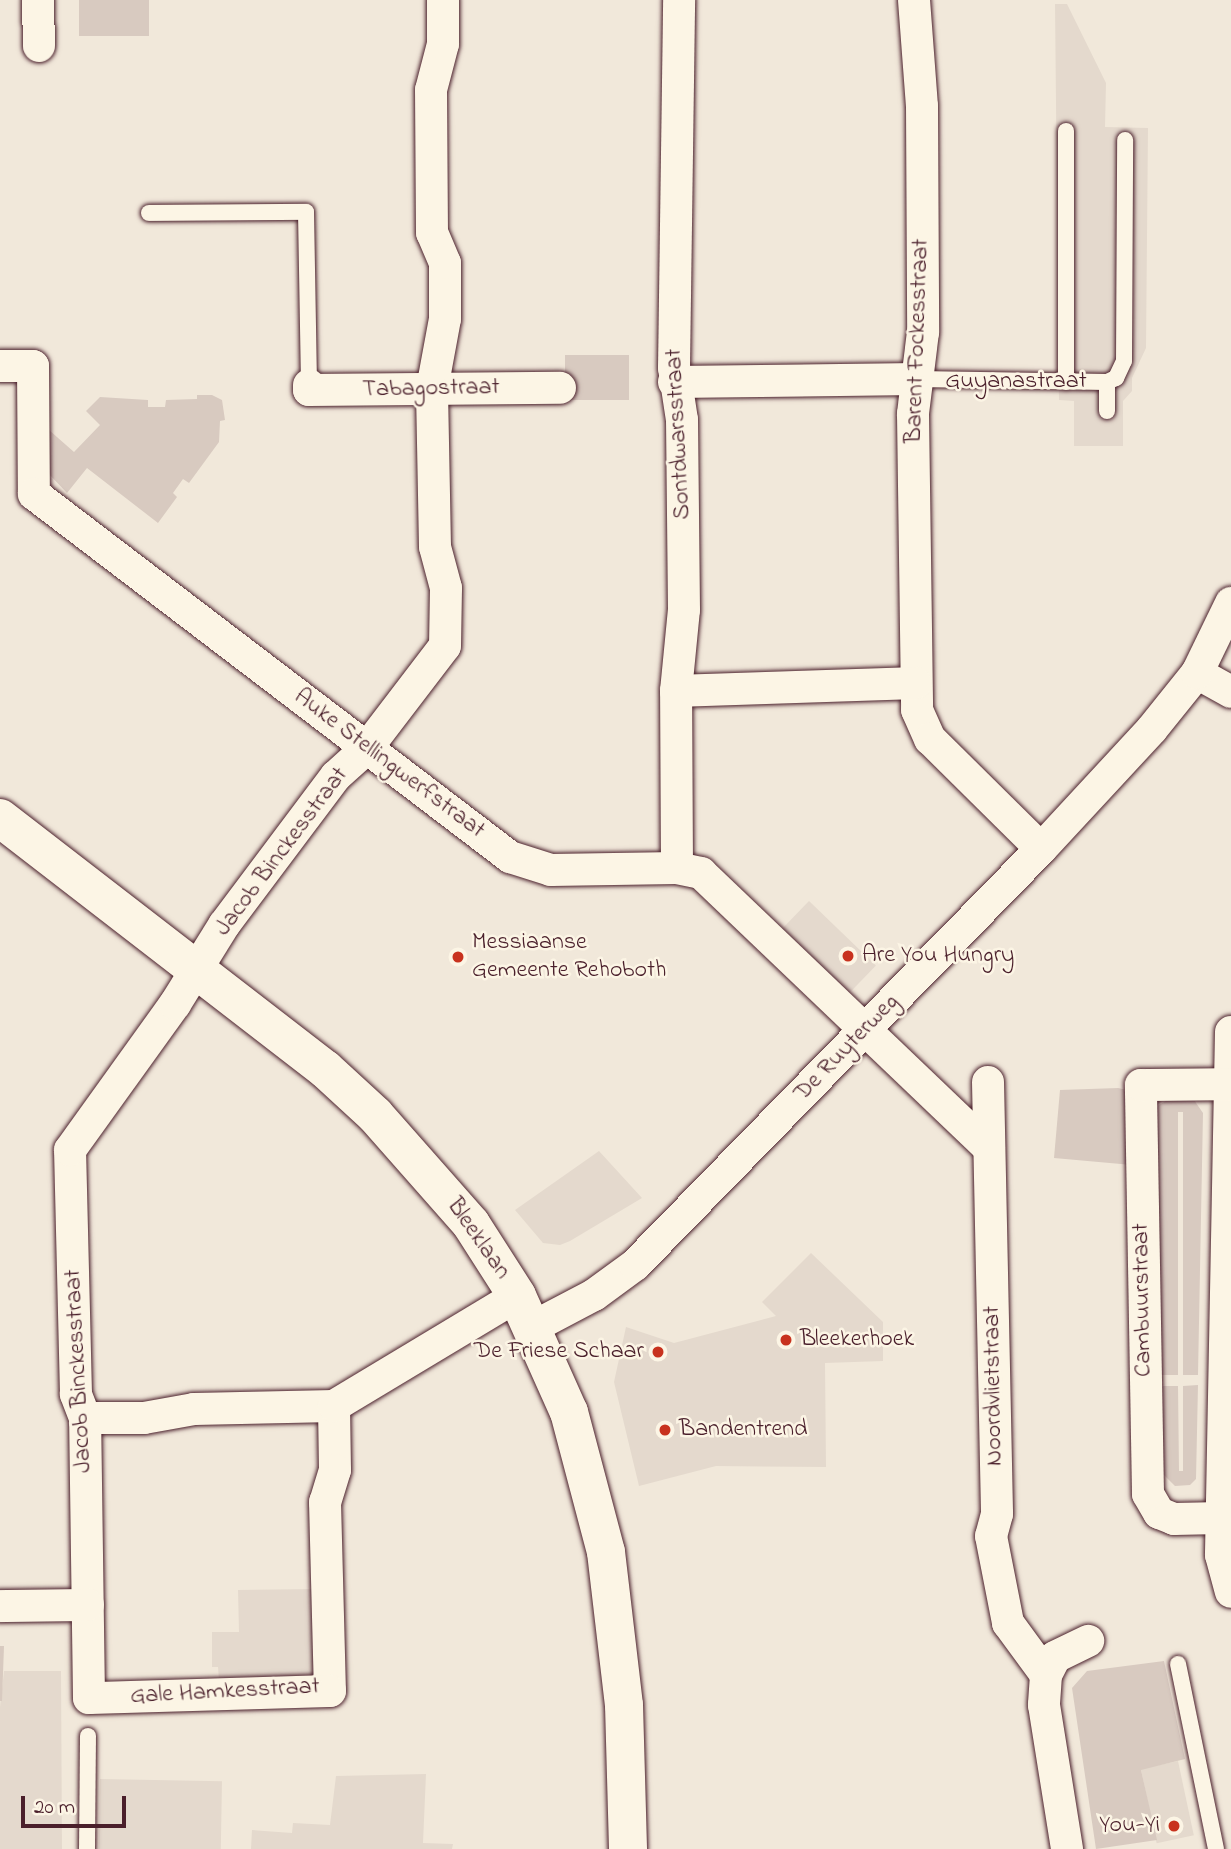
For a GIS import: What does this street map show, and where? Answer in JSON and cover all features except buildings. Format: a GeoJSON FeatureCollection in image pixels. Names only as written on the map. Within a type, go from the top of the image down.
{"type":"FeatureCollection","features":[{"type":"Feature","properties":{"kind":"street"},"geometry":{"type":"LineString","coordinates":[[38,0],[38,46]]}},
{"type":"Feature","properties":{"kind":"street","name":"Jacob Binckesstraat"},"geometry":{"type":"LineString","coordinates":[[89,1698],[85,1418],[76,1394],[71,1150],[336,776],[367,748],[445,646],[446,588],[435,547],[432,389],[445,319],[445,262],[432,233],[431,90],[443,44],[443,0]]}},
{"type":"Feature","properties":{"kind":"street","name":"Sontdwarsstraat"},"geometry":{"type":"LineString","coordinates":[[677,868],[676,691],[684,610],[682,420],[674,382],[673,172],[680,132],[679,0]]}},
{"type":"Feature","properties":{"kind":"street","name":"Barent Fockesstraat"},"geometry":{"type":"LineString","coordinates":[[914,0],[922,106],[923,332],[917,379],[916,683],[921,725],[930,739],[1041,849]]}},
{"type":"Feature","properties":{"kind":"street","name":"Auke Stellingwerfstraat"},"geometry":{"type":"LineString","coordinates":[[0,366],[33,366],[34,494],[367,748],[530,867],[677,868],[701,873],[989,1148]]}},
{"type":"Feature","properties":{"kind":"street","name":"Guyanastraat"},"geometry":{"type":"LineString","coordinates":[[674,382],[917,379]]}},
{"type":"Feature","properties":{"kind":"street","name":"Tabagostraat"},"geometry":{"type":"LineString","coordinates":[[309,385],[309,390],[560,388]]}},
{"type":"Feature","properties":{"kind":"street","name":"De Ruyterweg"},"geometry":{"type":"LineString","coordinates":[[334,1406],[525,1312],[594,1295],[635,1265],[1041,849],[1152,729],[1197,673],[1231,603]]}},
{"type":"Feature","properties":{"kind":"street"},"geometry":{"type":"LineString","coordinates":[[1197,673],[1231,692]]}},
{"type":"Feature","properties":{"kind":"street"},"geometry":{"type":"LineString","coordinates":[[676,691],[916,683]]}},
{"type":"Feature","properties":{"kind":"street","name":"Bleeklaan"},"geometry":{"type":"LineString","coordinates":[[0,818],[325,1069],[413,1153],[471,1224],[525,1312],[569,1412],[606,1552],[624,1705],[628,1849]]}},
{"type":"Feature","properties":{"kind":"street"},"geometry":{"type":"LineString","coordinates":[[1231,1032],[1228,1373],[1221,1518],[1221,1555],[1231,1592]]}},
{"type":"Feature","properties":{"kind":"street","name":"Noordvlietstraat"},"geometry":{"type":"LineString","coordinates":[[988,1082],[997,1514],[991,1536],[1008,1623],[1046,1675]]}},
{"type":"Feature","properties":{"kind":"street","name":"Cambuurstraat"},"geometry":{"type":"LineString","coordinates":[[1221,1518],[1174,1519],[1158,1513],[1148,1494],[1141,1085],[1230,1084]]}},
{"type":"Feature","properties":{"kind":"street"},"geometry":{"type":"LineString","coordinates":[[85,1418],[144,1418],[194,1409],[334,1406]]}},
{"type":"Feature","properties":{"kind":"street","name":"Gale Hamkesstraat"},"geometry":{"type":"LineString","coordinates":[[89,1698],[330,1691],[325,1502],[335,1471],[334,1406]]}},
{"type":"Feature","properties":{"kind":"street"},"geometry":{"type":"LineString","coordinates":[[0,1606],[88,1605]]}},
{"type":"Feature","properties":{"kind":"street"},"geometry":{"type":"LineString","coordinates":[[1066,1849],[1044,1705],[1046,1675],[1055,1657],[1088,1641]]}},
{"type":"Feature","properties":{"kind":"lane"},"geometry":{"type":"LineString","coordinates":[[1066,131],[1066,382]]}},
{"type":"Feature","properties":{"kind":"lane","name":"Guyanastraat"},"geometry":{"type":"LineString","coordinates":[[917,379],[1107,382],[1116,378],[1124,361],[1125,140]]}},
{"type":"Feature","properties":{"kind":"lane"},"geometry":{"type":"LineString","coordinates":[[149,213],[306,212],[309,385]]}},
{"type":"Feature","properties":{"kind":"lane"},"geometry":{"type":"LineString","coordinates":[[1107,382],[1107,411]]}},
{"type":"Feature","properties":{"kind":"lane"},"geometry":{"type":"LineString","coordinates":[[1178,1664],[1216,1849]]}},
{"type":"Feature","properties":{"kind":"lane"},"geometry":{"type":"LineString","coordinates":[[87,1849],[88,1736]]}},
{"type":"Feature","properties":{"kind":"shaded area"},"geometry":{"type":"Polygon","coordinates":[[[79,0],[149,0],[149,36],[79,36],[79,0]]]}},
{"type":"Feature","properties":{"kind":"shaded area"},"geometry":{"type":"Polygon","coordinates":[[[1055,4],[1067,4],[1106,83],[1105,127],[1148,128],[1146,348],[1132,378],[1132,391],[1123,401],[1123,446],[1074,446],[1074,401],[1059,400],[1055,4]]]}},
{"type":"Feature","properties":{"kind":"shaded area"},"geometry":{"type":"Polygon","coordinates":[[[565,355],[629,355],[629,400],[565,400],[565,355]]]}},
{"type":"Feature","properties":{"kind":"shaded area"},"geometry":{"type":"Polygon","coordinates":[[[197,395],[212,395],[222,400],[225,420],[220,421],[219,442],[189,483],[183,479],[173,493],[177,497],[158,523],[87,468],[67,493],[48,473],[46,434],[49,430],[74,452],[100,425],[86,411],[100,397],[148,400],[148,407],[165,407],[166,400],[197,399],[197,395]]]}},
{"type":"Feature","properties":{"kind":"shaded area"},"geometry":{"type":"Polygon","coordinates":[[[809,901],[876,966],[847,996],[780,931],[809,901]]]}},
{"type":"Feature","properties":{"kind":"shaded area"},"geometry":{"type":"Polygon","coordinates":[[[1060,1090],[1127,1090],[1132,1165],[1054,1158],[1060,1090]]]}},
{"type":"Feature","properties":{"kind":"shaded area"},"geometry":{"type":"Polygon","coordinates":[[[1171,1098],[1194,1100],[1203,1113],[1198,1375],[1183,1375],[1183,1112],[1178,1112],[1178,1375],[1162,1375],[1154,1108],[1171,1098]]]}},
{"type":"Feature","properties":{"kind":"shaded area"},"geometry":{"type":"Polygon","coordinates":[[[599,1151],[642,1198],[570,1241],[560,1245],[543,1243],[515,1210],[599,1151]]]}},
{"type":"Feature","properties":{"kind":"shaded area"},"geometry":{"type":"Polygon","coordinates":[[[811,1253],[883,1322],[883,1361],[825,1363],[826,1467],[716,1466],[639,1486],[614,1382],[626,1327],[674,1343],[776,1316],[762,1302],[811,1253]]]}},
{"type":"Feature","properties":{"kind":"shaded area"},"geometry":{"type":"Polygon","coordinates":[[[1198,1385],[1196,1479],[1190,1485],[1175,1486],[1164,1475],[1162,1386],[1178,1386],[1179,1471],[1183,1471],[1183,1386],[1198,1385]]]}},
{"type":"Feature","properties":{"kind":"shaded area"},"geometry":{"type":"Polygon","coordinates":[[[319,1589],[315,1674],[219,1681],[218,1667],[212,1667],[212,1632],[239,1632],[238,1590],[319,1589]]]}},
{"type":"Feature","properties":{"kind":"shaded area"},"geometry":{"type":"Polygon","coordinates":[[[0,1646],[4,1646],[2,1701],[0,1701],[0,1646]]]}},
{"type":"Feature","properties":{"kind":"shaded area"},"geometry":{"type":"Polygon","coordinates":[[[1164,1661],[1185,1759],[1141,1770],[1157,1840],[1096,1849],[1072,1688],[1087,1671],[1164,1661]]]}},
{"type":"Feature","properties":{"kind":"shaded area"},"geometry":{"type":"Polygon","coordinates":[[[4,1671],[61,1671],[62,1849],[0,1849],[0,1707],[4,1671]]]}},
{"type":"Feature","properties":{"kind":"shaded area"},"geometry":{"type":"Polygon","coordinates":[[[1178,1761],[1194,1835],[1157,1843],[1141,1769],[1178,1761]]]}},
{"type":"Feature","properties":{"kind":"shaded area"},"geometry":{"type":"Polygon","coordinates":[[[426,1774],[423,1843],[453,1844],[452,1849],[251,1849],[252,1830],[292,1833],[293,1823],[330,1825],[336,1776],[426,1774]]]}},
{"type":"Feature","properties":{"kind":"shaded area"},"geometry":{"type":"Polygon","coordinates":[[[100,1779],[222,1781],[221,1849],[99,1849],[100,1779]]]}},
{"type":"Feature","properties":{"kind":"place","name":"Are You Hungry"},"geometry":{"type":"Point","coordinates":[848,956]}},
{"type":"Feature","properties":{"kind":"place","name":"Messiaanse Gemeente Rehoboth"},"geometry":{"type":"Point","coordinates":[458,957]}},
{"type":"Feature","properties":{"kind":"place","name":"Bleekerhoek"},"geometry":{"type":"Point","coordinates":[786,1340]}},
{"type":"Feature","properties":{"kind":"place","name":"De Friese Schaar"},"geometry":{"type":"Point","coordinates":[658,1352]}},
{"type":"Feature","properties":{"kind":"place","name":"Bandentrend"},"geometry":{"type":"Point","coordinates":[665,1430]}},
{"type":"Feature","properties":{"kind":"place","name":"You-Yi"},"geometry":{"type":"Point","coordinates":[1174,1826]}}]}
